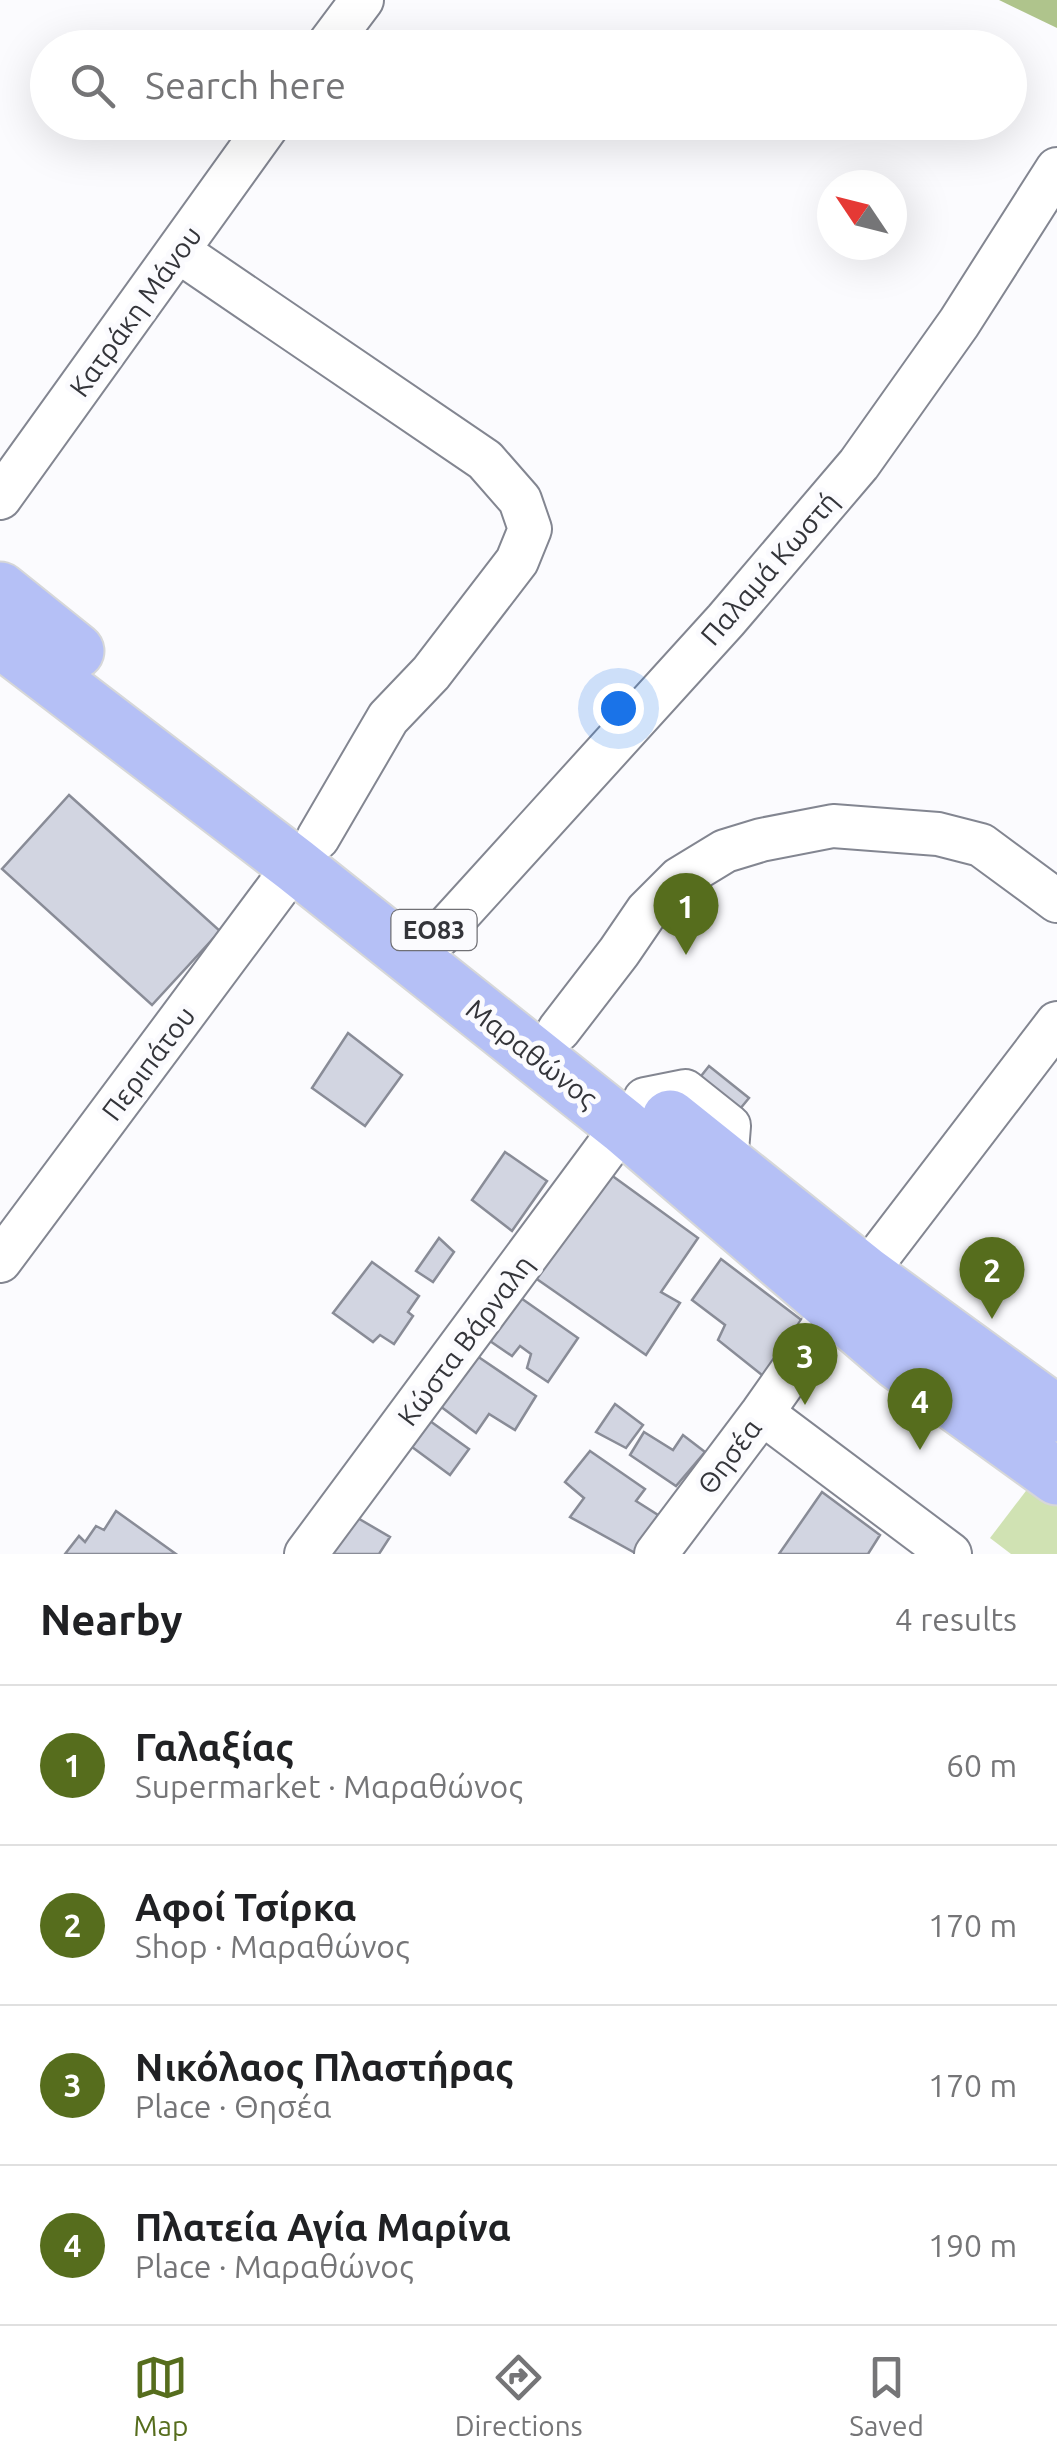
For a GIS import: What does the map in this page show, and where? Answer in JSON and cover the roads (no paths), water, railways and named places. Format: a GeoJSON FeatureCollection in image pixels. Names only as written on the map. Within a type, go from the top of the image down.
{"type":"FeatureCollection","features":[{"type":"Feature","properties":{"kind":"main road","name":"Μαραθώνος"},"geometry":{"type":"LineString","coordinates":[[0,590],[307,852],[634,1112],[850,1291],[1057,1414]]}},
{"type":"Feature","properties":{"kind":"main road","name":"Μαραθώνος"},"geometry":{"type":"LineString","coordinates":[[0,639],[307,852],[440,935],[560,1030],[634,1112],[726,1163],[850,1291],[898,1362],[1057,1477]]}},
{"type":"Feature","properties":{"kind":"street"},"geometry":{"type":"LineString","coordinates":[[340,30],[362,0]]}},
{"type":"Feature","properties":{"kind":"street","name":"Κατράκη Μάνου"},"geometry":{"type":"LineString","coordinates":[[0,498],[257,140]]}},
{"type":"Feature","properties":{"kind":"street","name":"Παλαμά Κωστή"},"geometry":{"type":"LineString","coordinates":[[440,935],[726,620],[859,464],[959,323],[1057,169]]}},
{"type":"Feature","properties":{"kind":"street","name":"Περιπάτου"},"geometry":{"type":"LineString","coordinates":[[0,1260],[307,852],[388,718],[431,673],[517,561],[530,528],[520,500],[485,460],[178,251]]}},
{"type":"Feature","properties":{"kind":"street"},"geometry":{"type":"LineString","coordinates":[[560,1030],[647,910],[679,879],[725,851],[761,840],[833,826],[938,834],[982,845],[1057,902]]}},
{"type":"Feature","properties":{"kind":"street","name":"Θησέα"},"geometry":{"type":"LineString","coordinates":[[656,1554],[850,1291],[1057,1024]]}},
{"type":"Feature","properties":{"kind":"street","name":"Κώστα Βάρναλη"},"geometry":{"type":"LineString","coordinates":[[306,1554],[634,1112]]}},
{"type":"Feature","properties":{"kind":"street"},"geometry":{"type":"LineString","coordinates":[[762,1413],[950,1554]]}},
{"type":"Feature","properties":{"kind":"place","name":"Γαλαξίας"},"geometry":{"type":"Point","coordinates":[686,955]}},
{"type":"Feature","properties":{"kind":"place","name":"Αφοί Τσίρκα"},"geometry":{"type":"Point","coordinates":[992,1319]}},
{"type":"Feature","properties":{"kind":"place","name":"Νικόλαος Πλαστήρας"},"geometry":{"type":"Point","coordinates":[805,1405]}},
{"type":"Feature","properties":{"kind":"place","name":"Πλατεία Αγία Μαρίνα"},"geometry":{"type":"Point","coordinates":[920,1450]}}]}
